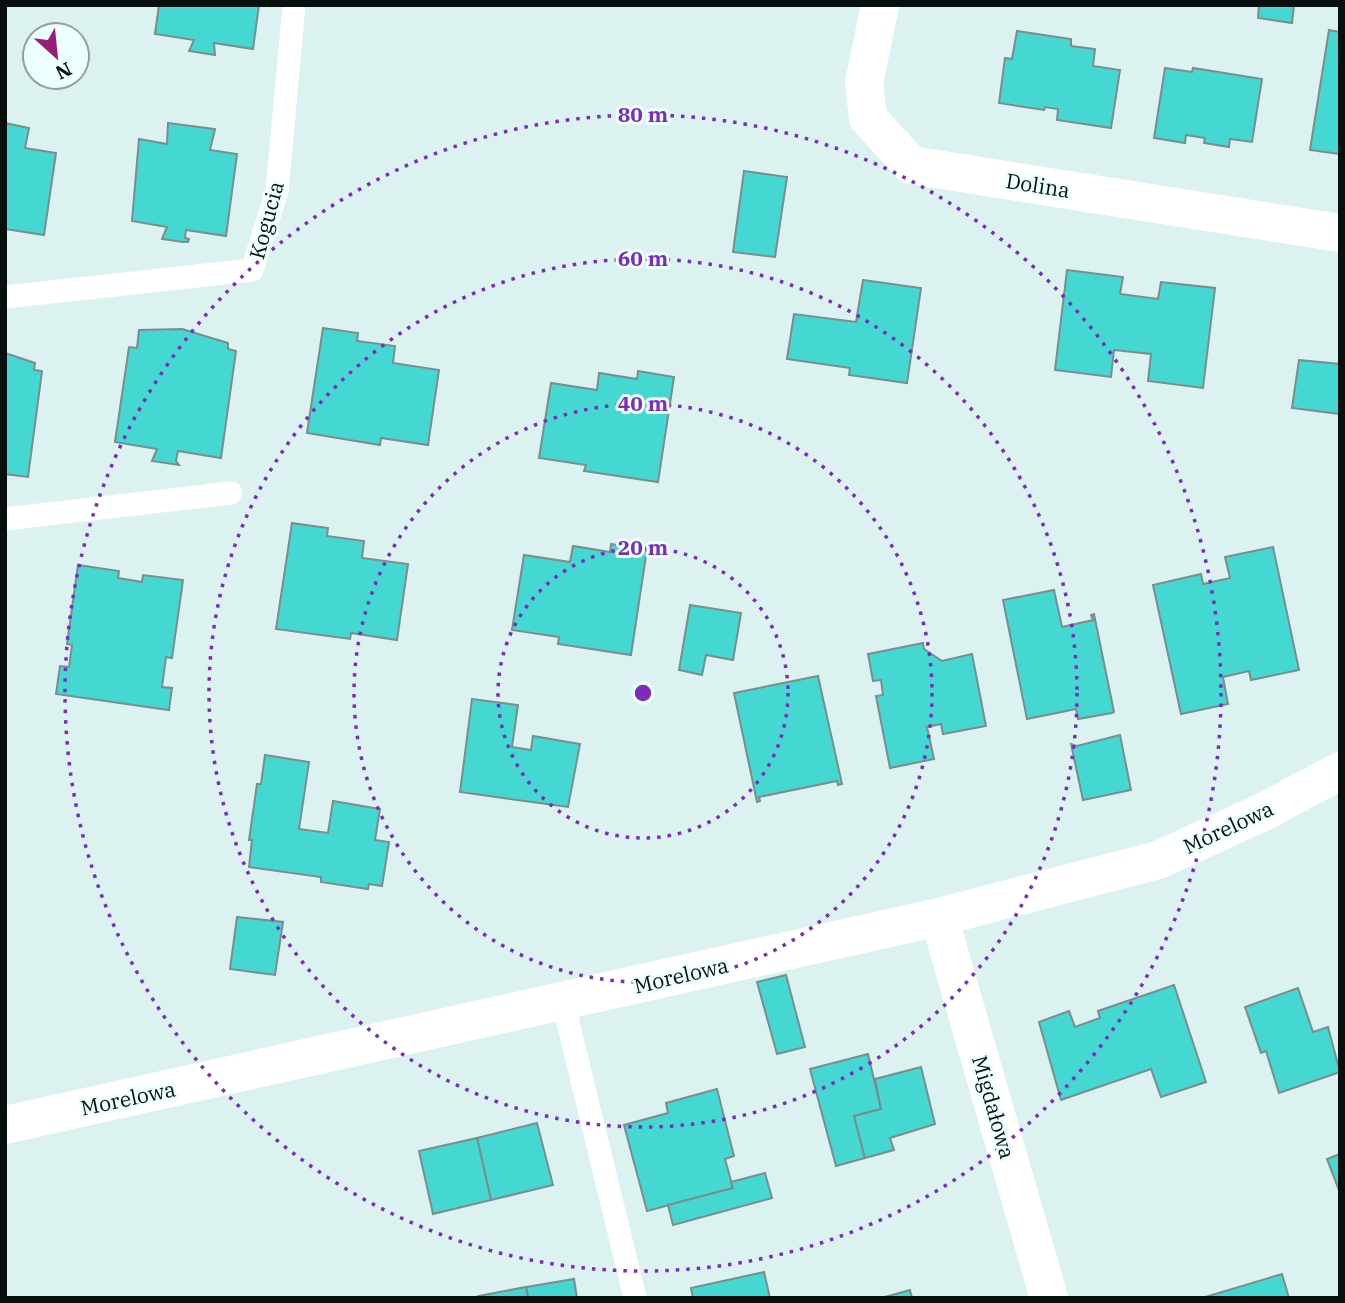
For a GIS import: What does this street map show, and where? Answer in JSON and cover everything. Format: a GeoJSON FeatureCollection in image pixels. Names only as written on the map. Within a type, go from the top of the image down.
{"type":"FeatureCollection","features":[{"type":"Feature","properties":{"kind":"street","name":"Dolina"},"geometry":{"type":"LineString","coordinates":[[880,5],[864,83],[868,118],[911,164],[1340,233]]}},
{"type":"Feature","properties":{"kind":"street","name":"Morelowa"},"geometry":{"type":"LineString","coordinates":[[5,1125],[939,916],[1158,860],[1265,811],[1340,771]]}},
{"type":"Feature","properties":{"kind":"street","name":"Migdałowa"},"geometry":{"type":"LineString","coordinates":[[939,916],[1049,1298]]}},
{"type":"Feature","properties":{"kind":"lane","name":"Kogucia"},"geometry":{"type":"LineString","coordinates":[[5,297],[252,270],[277,191],[294,5]]}},
{"type":"Feature","properties":{"kind":"lane"},"geometry":{"type":"LineString","coordinates":[[5,519],[231,493]]}},
{"type":"Feature","properties":{"kind":"lane"},"geometry":{"type":"LineString","coordinates":[[563,1002],[635,1298]]}},
{"type":"Feature","properties":{"kind":"building"},"geometry":{"type":"Polygon","coordinates":[[[159,5],[259,5],[253,49],[214,43],[215,55],[189,51],[194,40],[155,34],[159,5]]]}},
{"type":"Feature","properties":{"kind":"building"},"geometry":{"type":"Polygon","coordinates":[[[1259,5],[1294,5],[1292,23],[1258,18],[1259,5]]]}},
{"type":"Feature","properties":{"kind":"building"},"geometry":{"type":"Polygon","coordinates":[[[1329,30],[1340,32],[1340,154],[1310,150],[1329,30]]]}},
{"type":"Feature","properties":{"kind":"building"},"geometry":{"type":"Polygon","coordinates":[[[1017,31],[1071,39],[1071,46],[1095,49],[1093,66],[1120,70],[1111,128],[1057,120],[1058,109],[1045,107],[1044,110],[999,103],[1005,58],[1012,59],[1017,31]]]}},
{"type":"Feature","properties":{"kind":"building"},"geometry":{"type":"Polygon","coordinates":[[[1165,68],[1192,72],[1193,68],[1262,79],[1252,142],[1230,139],[1229,147],[1204,143],[1205,138],[1186,135],[1185,143],[1154,138],[1165,68]]]}},
{"type":"Feature","properties":{"kind":"building"},"geometry":{"type":"Polygon","coordinates":[[[5,123],[29,128],[25,148],[56,153],[44,235],[5,229],[5,123]]]}},
{"type":"Feature","properties":{"kind":"building"},"geometry":{"type":"Polygon","coordinates":[[[168,123],[215,129],[210,150],[237,154],[226,236],[186,230],[185,238],[189,239],[188,242],[162,239],[167,227],[132,221],[139,139],[167,144],[168,123]]]}},
{"type":"Feature","properties":{"kind":"building"},"geometry":{"type":"Polygon","coordinates":[[[744,171],[787,177],[775,257],[733,252],[744,171]]]}},
{"type":"Feature","properties":{"kind":"building"},"geometry":{"type":"Polygon","coordinates":[[[1067,270],[1123,277],[1120,294],[1158,299],[1161,282],[1215,288],[1203,388],[1148,381],[1151,354],[1114,350],[1111,377],[1055,370],[1067,270]]]}},
{"type":"Feature","properties":{"kind":"building"},"geometry":{"type":"Polygon","coordinates":[[[863,280],[921,288],[907,383],[849,375],[850,368],[787,359],[794,314],[856,322],[863,280]]]}},
{"type":"Feature","properties":{"kind":"building"},"geometry":{"type":"Polygon","coordinates":[[[323,328],[358,333],[357,341],[395,346],[393,363],[439,370],[428,445],[381,438],[380,445],[307,433],[323,328]]]}},
{"type":"Feature","properties":{"kind":"building"},"geometry":{"type":"Polygon","coordinates":[[[182,329],[228,343],[228,349],[236,351],[221,458],[178,451],[176,461],[179,465],[152,461],[157,449],[115,442],[129,347],[137,348],[139,330],[182,329]]]}},
{"type":"Feature","properties":{"kind":"building"},"geometry":{"type":"Polygon","coordinates":[[[5,353],[35,363],[34,370],[42,371],[28,477],[5,474],[5,353]]]}},
{"type":"Feature","properties":{"kind":"building"},"geometry":{"type":"Polygon","coordinates":[[[1299,360],[1340,364],[1340,414],[1292,408],[1299,360]]]}},
{"type":"Feature","properties":{"kind":"building"},"geometry":{"type":"Polygon","coordinates":[[[638,371],[674,377],[658,482],[584,471],[586,465],[539,458],[551,383],[597,390],[599,373],[637,379],[638,371]]]}},
{"type":"Feature","properties":{"kind":"building"},"geometry":{"type":"Polygon","coordinates":[[[292,523],[328,528],[327,536],[364,541],[362,558],[408,564],[397,640],[351,633],[350,639],[276,629],[292,523]]]}},
{"type":"Feature","properties":{"kind":"building"},"geometry":{"type":"Polygon","coordinates":[[[611,544],[647,549],[631,655],[558,644],[559,637],[512,630],[524,555],[570,562],[573,546],[610,552],[611,544]]]}},
{"type":"Feature","properties":{"kind":"building"},"geometry":{"type":"Polygon","coordinates":[[[1273,547],[1299,670],[1251,680],[1249,671],[1223,677],[1228,704],[1181,714],[1153,585],[1201,574],[1203,584],[1230,578],[1225,557],[1273,547]]]}},
{"type":"Feature","properties":{"kind":"building"},"geometry":{"type":"Polygon","coordinates":[[[78,565],[119,571],[118,578],[142,582],[143,575],[183,580],[172,658],[166,657],[162,687],[172,688],[169,710],[56,694],[60,666],[69,667],[72,645],[67,644],[78,565]]]}},
{"type":"Feature","properties":{"kind":"building"},"geometry":{"type":"Polygon","coordinates":[[[1054,590],[1062,627],[1093,620],[1091,615],[1094,614],[1114,712],[1112,713],[1078,719],[1076,709],[1027,719],[1003,600],[1054,590]]]}},
{"type":"Feature","properties":{"kind":"building"},"geometry":{"type":"Polygon","coordinates":[[[690,605],[741,613],[733,660],[706,655],[702,675],[679,670],[690,605]]]}},
{"type":"Feature","properties":{"kind":"building"},"geometry":{"type":"Polygon","coordinates":[[[923,643],[924,649],[942,661],[972,654],[986,726],[943,734],[941,724],[927,727],[934,759],[890,768],[876,696],[883,695],[881,680],[873,681],[868,654],[923,643]]]}},
{"type":"Feature","properties":{"kind":"building"},"geometry":{"type":"Polygon","coordinates":[[[818,676],[842,784],[838,785],[837,781],[759,797],[760,801],[757,802],[734,693],[818,676]]]}},
{"type":"Feature","properties":{"kind":"building"},"geometry":{"type":"Polygon","coordinates":[[[472,699],[518,705],[512,747],[531,750],[533,736],[580,744],[568,807],[460,792],[472,699]]]}},
{"type":"Feature","properties":{"kind":"building"},"geometry":{"type":"Polygon","coordinates":[[[1120,735],[1131,790],[1083,800],[1071,744],[1077,746],[1120,735]]]}},
{"type":"Feature","properties":{"kind":"building"},"geometry":{"type":"Polygon","coordinates":[[[265,755],[309,762],[299,829],[328,833],[333,801],[380,809],[375,840],[389,842],[382,886],[369,884],[368,889],[321,882],[321,877],[249,867],[252,840],[249,840],[257,784],[261,784],[265,755]]]}},
{"type":"Feature","properties":{"kind":"building"},"geometry":{"type":"Polygon","coordinates":[[[237,917],[283,922],[275,975],[230,969],[237,917]]]}},
{"type":"Feature","properties":{"kind":"building"},"geometry":{"type":"Polygon","coordinates":[[[786,975],[805,1047],[777,1054],[757,982],[786,975]]]}},
{"type":"Feature","properties":{"kind":"building"},"geometry":{"type":"Polygon","coordinates":[[[1174,985],[1206,1082],[1161,1097],[1151,1069],[1061,1100],[1039,1022],[1069,1011],[1075,1027],[1100,1018],[1098,1011],[1174,985]]]}},
{"type":"Feature","properties":{"kind":"building"},"geometry":{"type":"Polygon","coordinates":[[[1298,988],[1313,1032],[1328,1027],[1340,1072],[1279,1093],[1266,1051],[1261,1053],[1245,1007],[1298,988]]]}},
{"type":"Feature","properties":{"kind":"building"},"geometry":{"type":"Polygon","coordinates":[[[868,1054],[881,1109],[854,1116],[865,1158],[836,1166],[810,1069],[868,1054]]]}},
{"type":"Feature","properties":{"kind":"building"},"geometry":{"type":"Polygon","coordinates":[[[921,1067],[935,1124],[890,1138],[894,1150],[865,1158],[854,1116],[881,1109],[875,1079],[921,1067]]]}},
{"type":"Feature","properties":{"kind":"building"},"geometry":{"type":"Polygon","coordinates":[[[717,1089],[734,1156],[725,1159],[733,1188],[647,1211],[624,1125],[668,1113],[666,1103],[717,1089]]]}},
{"type":"Feature","properties":{"kind":"building"},"geometry":{"type":"Polygon","coordinates":[[[537,1123],[553,1185],[491,1200],[477,1138],[537,1123]]]}},
{"type":"Feature","properties":{"kind":"building"},"geometry":{"type":"Polygon","coordinates":[[[477,1138],[491,1200],[433,1214],[419,1151],[477,1138]]]}},
{"type":"Feature","properties":{"kind":"building"},"geometry":{"type":"Polygon","coordinates":[[[1340,1154],[1340,1193],[1327,1159],[1340,1154]]]}},
{"type":"Feature","properties":{"kind":"building"},"geometry":{"type":"Polygon","coordinates":[[[765,1173],[772,1198],[673,1225],[668,1205],[733,1188],[731,1182],[765,1173]]]}},
{"type":"Feature","properties":{"kind":"building"},"geometry":{"type":"Polygon","coordinates":[[[764,1272],[770,1298],[693,1298],[691,1288],[764,1272]]]}},
{"type":"Feature","properties":{"kind":"building"},"geometry":{"type":"Polygon","coordinates":[[[1282,1274],[1289,1298],[1202,1298],[1282,1274]]]}},
{"type":"Feature","properties":{"kind":"building"},"geometry":{"type":"Polygon","coordinates":[[[574,1279],[577,1298],[528,1298],[526,1287],[574,1279]]]}},
{"type":"Feature","properties":{"kind":"building"},"geometry":{"type":"Polygon","coordinates":[[[526,1287],[528,1298],[478,1298],[478,1296],[526,1287]]]}},
{"type":"Feature","properties":{"kind":"building"},"geometry":{"type":"Polygon","coordinates":[[[910,1290],[912,1298],[881,1298],[910,1290]]]}}]}
